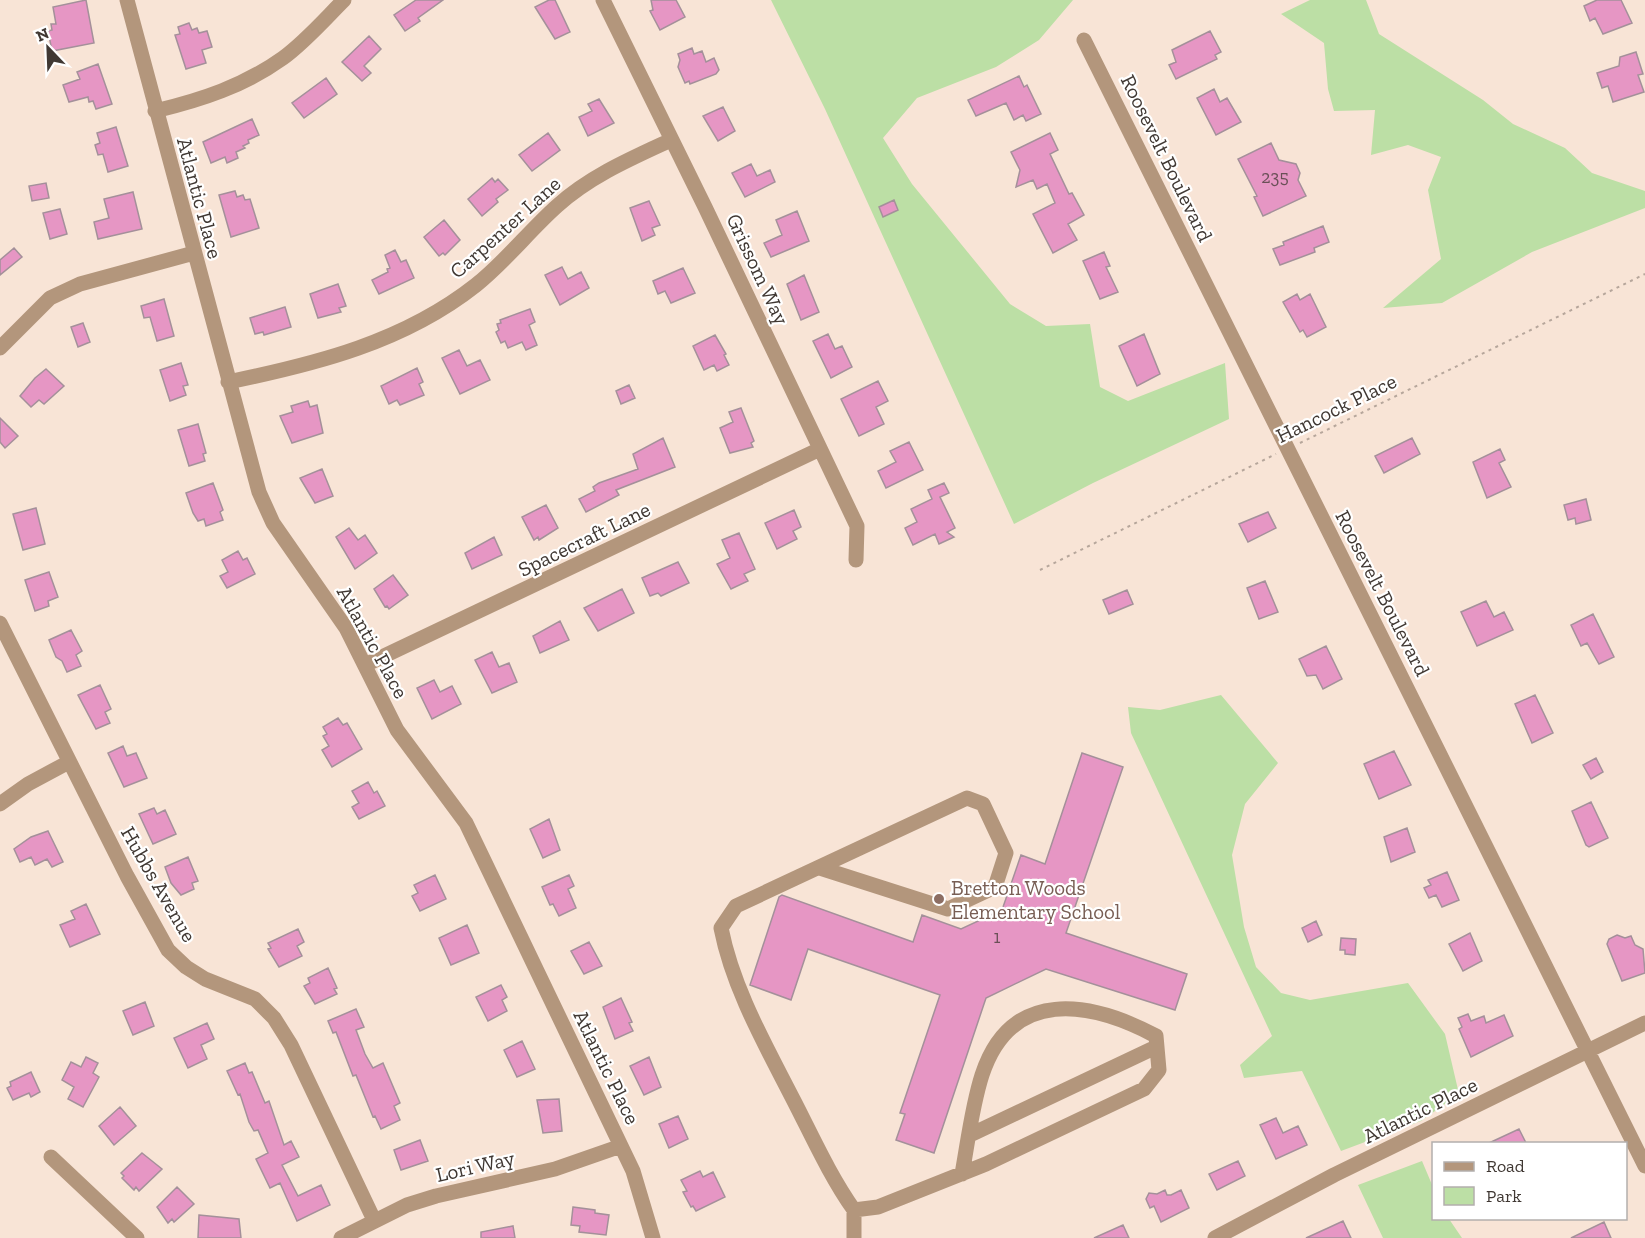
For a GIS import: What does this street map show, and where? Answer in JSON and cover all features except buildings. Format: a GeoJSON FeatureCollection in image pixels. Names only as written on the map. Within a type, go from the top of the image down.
{"type":"FeatureCollection","features":[{"type":"Feature","properties":{"kind":"street","name":"Atlantic Place"},"geometry":{"type":"LineString","coordinates":[[127,0],[259,492],[273,524],[329,600],[365,664],[397,730],[466,824],[633,1171],[653,1238]]}},
{"type":"Feature","properties":{"kind":"street"},"geometry":{"type":"LineString","coordinates":[[155,111],[221,92],[251,79],[285,56],[344,0]]}},
{"type":"Feature","properties":{"kind":"street","name":"Grissom Way"},"geometry":{"type":"LineString","coordinates":[[603,0],[857,526],[856,561]]}},
{"type":"Feature","properties":{"kind":"street","name":"Roosevelt Boulevard"},"geometry":{"type":"LineString","coordinates":[[1084,39],[1645,1166]]}},
{"type":"Feature","properties":{"kind":"street","name":"Carpenter Lane"},"geometry":{"type":"LineString","coordinates":[[228,382],[333,357],[404,331],[474,286],[506,260],[557,206],[582,186],[616,165],[671,140]]}},
{"type":"Feature","properties":{"kind":"street"},"geometry":{"type":"LineString","coordinates":[[0,348],[50,298],[80,284],[194,253]]}},
{"type":"Feature","properties":{"kind":"street","name":"Spacecraft Lane"},"geometry":{"type":"LineString","coordinates":[[365,664],[820,449]]}},
{"type":"Feature","properties":{"kind":"street","name":"Hubbs Avenue"},"geometry":{"type":"LineString","coordinates":[[0,623],[69,762],[168,950],[186,967],[205,979],[255,999],[274,1018],[291,1045],[374,1220]]}},
{"type":"Feature","properties":{"kind":"street"},"geometry":{"type":"LineString","coordinates":[[0,804],[28,784],[69,762]]}},
{"type":"Feature","properties":{"kind":"street"},"geometry":{"type":"LineString","coordinates":[[820,868],[948,909],[995,888],[1006,853],[983,804],[967,798],[736,906],[721,928],[727,957],[764,1042],[837,1185],[854,1210],[854,1238]]}},
{"type":"Feature","properties":{"kind":"street"},"geometry":{"type":"LineString","coordinates":[[854,1210],[872,1209],[962,1174],[1144,1089],[1158,1070],[1156,1036],[1125,1020],[1061,1008],[1028,1015],[1005,1033],[982,1074],[962,1174]]}},
{"type":"Feature","properties":{"kind":"street","name":"Atlantic Place"},"geometry":{"type":"LineString","coordinates":[[1215,1238],[1334,1175],[1645,1023]]}},
{"type":"Feature","properties":{"kind":"street"},"geometry":{"type":"LineString","coordinates":[[970,1135],[1156,1047]]}},
{"type":"Feature","properties":{"kind":"street","name":"Lori Way"},"geometry":{"type":"LineString","coordinates":[[341,1238],[374,1220],[436,1196],[555,1169],[621,1146]]}},
{"type":"Feature","properties":{"kind":"street"},"geometry":{"type":"LineString","coordinates":[[51,1157],[137,1238]]}},
{"type":"Feature","properties":{"kind":"path","name":"Hancock Place"},"geometry":{"type":"LineString","coordinates":[[1040,570],[1645,274]]}},
{"type":"Feature","properties":{"kind":"green space"},"geometry":{"type":"Polygon","coordinates":[[[771,0],[1073,0],[1039,40],[996,67],[917,98],[883,138],[912,184],[1010,304],[1046,326],[1090,324],[1100,387],[1128,401],[1225,363],[1229,419],[1093,483],[1014,524],[825,109],[771,0]]]}},
{"type":"Feature","properties":{"kind":"green space"},"geometry":{"type":"Polygon","coordinates":[[[1310,0],[1366,0],[1379,34],[1483,100],[1513,124],[1565,148],[1592,173],[1645,191],[1645,208],[1532,252],[1442,303],[1383,308],[1441,259],[1428,190],[1441,157],[1408,145],[1371,155],[1375,110],[1334,111],[1328,89],[1324,43],[1281,14],[1310,0]]]}},
{"type":"Feature","properties":{"kind":"green space"},"geometry":{"type":"Polygon","coordinates":[[[1221,695],[1278,763],[1245,804],[1232,855],[1244,927],[1256,967],[1281,993],[1310,1000],[1408,983],[1445,1034],[1459,1094],[1421,1121],[1341,1151],[1302,1071],[1244,1078],[1240,1065],[1272,1036],[1131,733],[1128,707],[1160,710],[1221,695]]]}},
{"type":"Feature","properties":{"kind":"green space"},"geometry":{"type":"Polygon","coordinates":[[[1422,1161],[1432,1185],[1432,1220],[1450,1220],[1462,1238],[1383,1238],[1358,1185],[1422,1161]]]}},
{"type":"Feature","properties":{"kind":"place","name":"Bretton Woods Elementary School"},"geometry":{"type":"Point","coordinates":[939,899]}}]}
